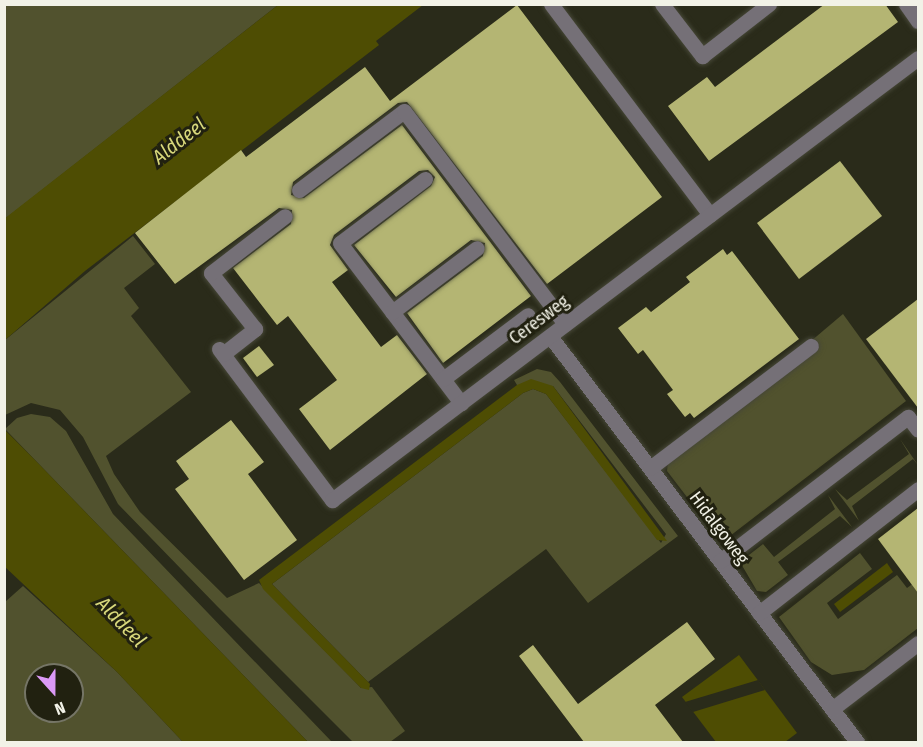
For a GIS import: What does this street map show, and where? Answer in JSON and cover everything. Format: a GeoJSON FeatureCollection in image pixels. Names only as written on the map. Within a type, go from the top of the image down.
{"type":"FeatureCollection","features":[{"type":"Feature","properties":{"kind":"street"},"geometry":{"type":"LineString","coordinates":[[551,4],[710,216]]}},
{"type":"Feature","properties":{"kind":"street"},"geometry":{"type":"LineString","coordinates":[[662,4],[702,56],[760,7]]}},
{"type":"Feature","properties":{"kind":"street"},"geometry":{"type":"LineString","coordinates":[[906,4],[918,21]]}},
{"type":"Feature","properties":{"kind":"street","name":"Ceresweg"},"geometry":{"type":"LineString","coordinates":[[285,216],[211,273],[255,329],[221,351],[332,500],[918,58]]}},
{"type":"Feature","properties":{"kind":"street"},"geometry":{"type":"LineString","coordinates":[[299,190],[404,111],[566,324]]}},
{"type":"Feature","properties":{"kind":"street"},"geometry":{"type":"LineString","coordinates":[[425,179],[340,243],[461,403]]}},
{"type":"Feature","properties":{"kind":"street"},"geometry":{"type":"LineString","coordinates":[[392,312],[477,248]]}},
{"type":"Feature","properties":{"kind":"street"},"geometry":{"type":"LineString","coordinates":[[443,379],[528,315]]}},
{"type":"Feature","properties":{"kind":"street","name":"Hidalgoweg"},"geometry":{"type":"LineString","coordinates":[[550,336],[856,742]]}},
{"type":"Feature","properties":{"kind":"street"},"geometry":{"type":"LineString","coordinates":[[650,468],[811,346]]}},
{"type":"Feature","properties":{"kind":"street"},"geometry":{"type":"LineString","coordinates":[[720,561],[908,417],[918,430]]}},
{"type":"Feature","properties":{"kind":"street"},"geometry":{"type":"LineString","coordinates":[[759,613],[918,489]]}},
{"type":"Feature","properties":{"kind":"street"},"geometry":{"type":"LineString","coordinates":[[832,709],[918,643]]}},
{"type":"Feature","properties":{"kind":"green space"},"geometry":{"type":"Polygon","coordinates":[[[5,5],[278,5],[5,219],[5,5]]]}},
{"type":"Feature","properties":{"kind":"green space"},"geometry":{"type":"Polygon","coordinates":[[[133,236],[155,264],[124,288],[139,308],[131,316],[191,392],[106,456],[114,474],[140,512],[227,598],[259,583],[361,688],[372,687],[405,731],[390,742],[353,742],[217,606],[118,504],[83,437],[60,410],[31,403],[5,415],[5,340],[133,236]]]}},
{"type":"Feature","properties":{"kind":"green space"},"geometry":{"type":"Polygon","coordinates":[[[843,314],[906,401],[726,539],[719,539],[667,471],[668,462],[843,314]]]}},
{"type":"Feature","properties":{"kind":"green space"},"geometry":{"type":"Polygon","coordinates":[[[537,369],[551,372],[560,382],[678,536],[588,603],[546,549],[368,682],[272,584],[523,393],[533,389],[546,394],[661,543],[666,534],[553,386],[517,385],[514,380],[537,369]]]}},
{"type":"Feature","properties":{"kind":"green space"},"geometry":{"type":"Polygon","coordinates":[[[31,414],[50,417],[66,431],[113,514],[332,742],[308,742],[5,429],[17,418],[31,414]]]}},
{"type":"Feature","properties":{"kind":"green space"},"geometry":{"type":"Polygon","coordinates":[[[900,439],[918,465],[913,459],[852,506],[859,521],[835,489],[847,500],[909,454],[900,439]]]}},
{"type":"Feature","properties":{"kind":"green space"},"geometry":{"type":"Polygon","coordinates":[[[828,495],[852,527],[840,516],[778,562],[788,575],[766,592],[757,591],[740,562],[763,544],[774,557],[835,509],[828,495]]]}},
{"type":"Feature","properties":{"kind":"green space"},"geometry":{"type":"Polygon","coordinates":[[[860,553],[872,569],[827,603],[838,619],[897,575],[907,588],[918,580],[918,628],[864,670],[832,675],[811,662],[779,617],[860,553]]]}},
{"type":"Feature","properties":{"kind":"green space"},"geometry":{"type":"Polygon","coordinates":[[[23,586],[117,672],[183,742],[5,742],[5,602],[23,586]]]}},
{"type":"Feature","properties":{"kind":"water","name":"Alddeel"},"geometry":{"type":"Polygon","coordinates":[[[278,5],[423,5],[376,41],[379,45],[85,271],[5,340],[4,219],[278,5]]]}},
{"type":"Feature","properties":{"kind":"water"},"geometry":{"type":"Polygon","coordinates":[[[531,379],[553,386],[667,541],[657,540],[546,394],[533,389],[523,393],[272,584],[370,684],[369,690],[361,688],[263,589],[259,580],[517,385],[531,379]]]}},
{"type":"Feature","properties":{"kind":"water","name":"Alddeel"},"geometry":{"type":"Polygon","coordinates":[[[4,429],[308,742],[183,742],[117,672],[5,567],[4,429]]]}},
{"type":"Feature","properties":{"kind":"water"},"geometry":{"type":"Polygon","coordinates":[[[887,563],[893,572],[840,612],[834,604],[887,563]]]}},
{"type":"Feature","properties":{"kind":"water"},"geometry":{"type":"Polygon","coordinates":[[[739,655],[797,733],[785,742],[716,742],[682,697],[739,655]]]}},
{"type":"Feature","properties":{"kind":"pier"},"geometry":{"type":"Polygon","coordinates":[[[758,680],[765,690],[693,712],[685,702],[758,680]]]}},
{"type":"Feature","properties":{"kind":"building"},"geometry":{"type":"Polygon","coordinates":[[[825,4],[885,4],[898,22],[709,161],[668,106],[707,77],[715,87],[825,4]]]}},
{"type":"Feature","properties":{"kind":"building"},"geometry":{"type":"Polygon","coordinates":[[[517,5],[662,197],[547,284],[407,102],[398,103],[293,182],[291,195],[304,198],[402,125],[531,296],[443,363],[407,313],[483,256],[485,243],[471,240],[396,297],[354,245],[431,186],[435,177],[428,170],[419,171],[334,235],[330,245],[348,270],[332,282],[381,347],[397,335],[427,374],[330,450],[299,409],[337,380],[288,316],[277,325],[233,268],[291,224],[292,210],[279,208],[175,284],[135,233],[241,150],[246,157],[365,67],[390,101],[517,5]]]}},
{"type":"Feature","properties":{"kind":"building"},"geometry":{"type":"Polygon","coordinates":[[[840,161],[882,216],[799,279],[757,223],[840,161]]]}},
{"type":"Feature","properties":{"kind":"building"},"geometry":{"type":"Polygon","coordinates":[[[723,249],[727,255],[732,251],[799,339],[694,418],[690,413],[685,417],[667,394],[673,390],[643,350],[638,354],[618,328],[646,307],[651,312],[690,282],[686,277],[723,249]]]}},
{"type":"Feature","properties":{"kind":"building"},"geometry":{"type":"Polygon","coordinates":[[[918,299],[918,408],[866,339],[918,299]]]}},
{"type":"Feature","properties":{"kind":"building"},"geometry":{"type":"Polygon","coordinates":[[[259,346],[274,365],[257,377],[243,358],[259,346]]]}},
{"type":"Feature","properties":{"kind":"building"},"geometry":{"type":"Polygon","coordinates":[[[231,420],[264,462],[248,474],[297,540],[244,580],[175,489],[189,479],[176,461],[231,420]]]}},
{"type":"Feature","properties":{"kind":"building"},"geometry":{"type":"Polygon","coordinates":[[[918,508],[918,593],[878,539],[918,508]]]}},
{"type":"Feature","properties":{"kind":"building"},"geometry":{"type":"Polygon","coordinates":[[[687,622],[715,659],[655,705],[683,742],[584,742],[519,656],[533,645],[578,704],[687,622]]]}}]}
